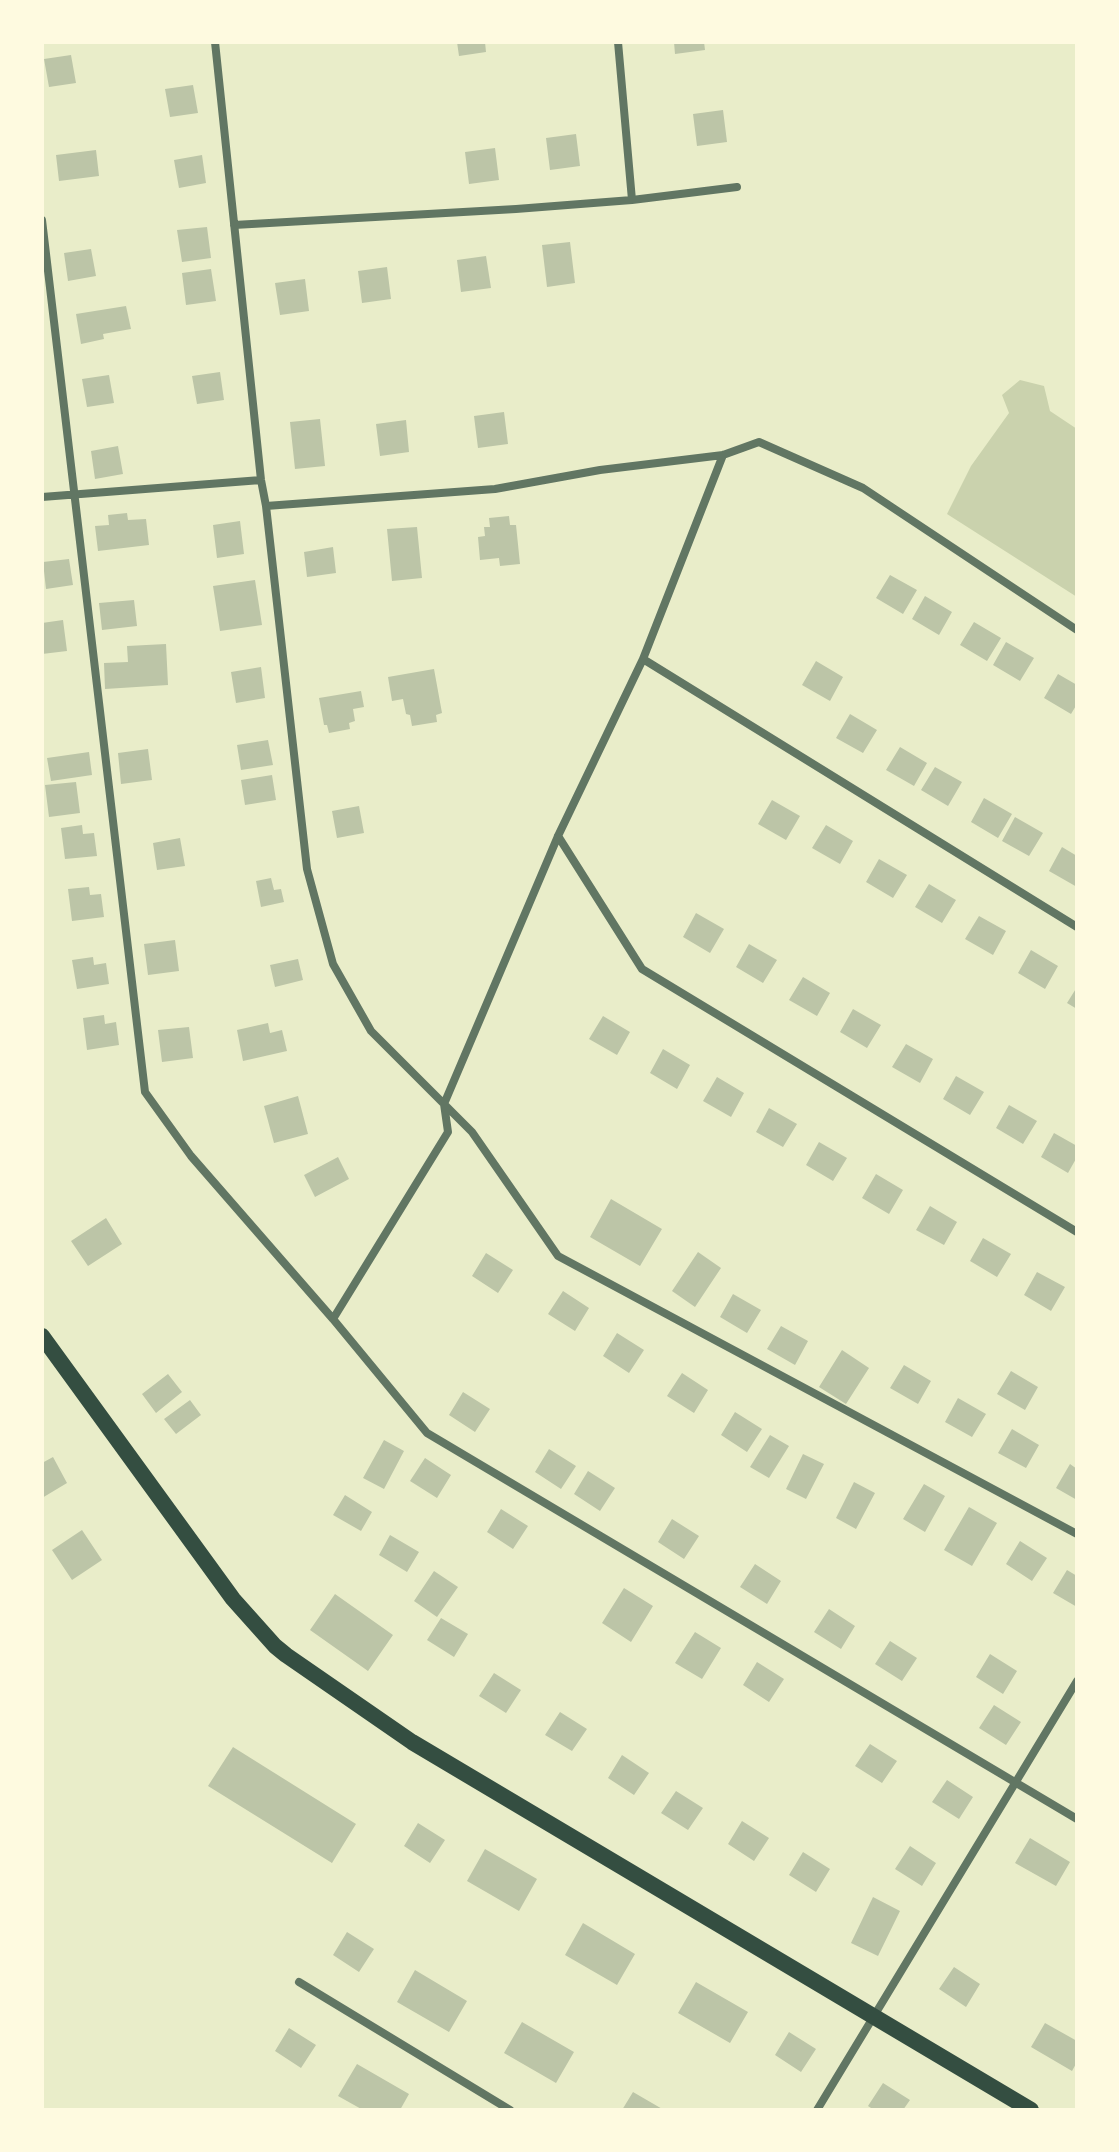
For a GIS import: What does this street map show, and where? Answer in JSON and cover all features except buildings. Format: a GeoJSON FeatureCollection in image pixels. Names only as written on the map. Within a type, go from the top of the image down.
{"type":"FeatureCollection","features":[{"type":"Feature","properties":{"kind":"main road"},"geometry":{"type":"LineString","coordinates":[[42,1336],[233,1599],[286,1655],[412,1742],[1031,2110]]}},
{"type":"Feature","properties":{"kind":"street"},"geometry":{"type":"LineString","coordinates":[[215,42],[261,480],[307,869],[333,964],[371,1031],[472,1132],[558,1256],[1077,1534]]}},
{"type":"Feature","properties":{"kind":"street"},"geometry":{"type":"LineString","coordinates":[[618,42],[632,200]]}},
{"type":"Feature","properties":{"kind":"street"},"geometry":{"type":"LineString","coordinates":[[234,225],[516,209],[632,200],[737,187]]}},
{"type":"Feature","properties":{"kind":"street"},"geometry":{"type":"LineString","coordinates":[[42,220],[145,1092],[191,1156],[427,1433],[1077,1819]]}},
{"type":"Feature","properties":{"kind":"street"},"geometry":{"type":"LineString","coordinates":[[266,506],[495,489],[600,470],[723,455],[759,442],[863,488],[1077,630]]}},
{"type":"Feature","properties":{"kind":"street"},"geometry":{"type":"LineString","coordinates":[[333,1319],[448,1132],[444,1104],[558,836],[643,659],[723,455]]}},
{"type":"Feature","properties":{"kind":"street"},"geometry":{"type":"LineString","coordinates":[[42,497],[261,480]]}},
{"type":"Feature","properties":{"kind":"street"},"geometry":{"type":"LineString","coordinates":[[643,659],[1077,927]]}},
{"type":"Feature","properties":{"kind":"street"},"geometry":{"type":"LineString","coordinates":[[558,836],[642,969],[1077,1232]]}},
{"type":"Feature","properties":{"kind":"street"},"geometry":{"type":"LineString","coordinates":[[817,2110],[1077,1681]]}},
{"type":"Feature","properties":{"kind":"street"},"geometry":{"type":"LineString","coordinates":[[299,1982],[510,2110]]}},
{"type":"Feature","properties":{"kind":"green space"},"geometry":{"type":"Polygon","coordinates":[[[1020,380],[1044,386],[1050,411],[1077,429],[1077,597],[947,514],[971,466],[1009,413],[1002,395],[1020,380]]]}}]}
